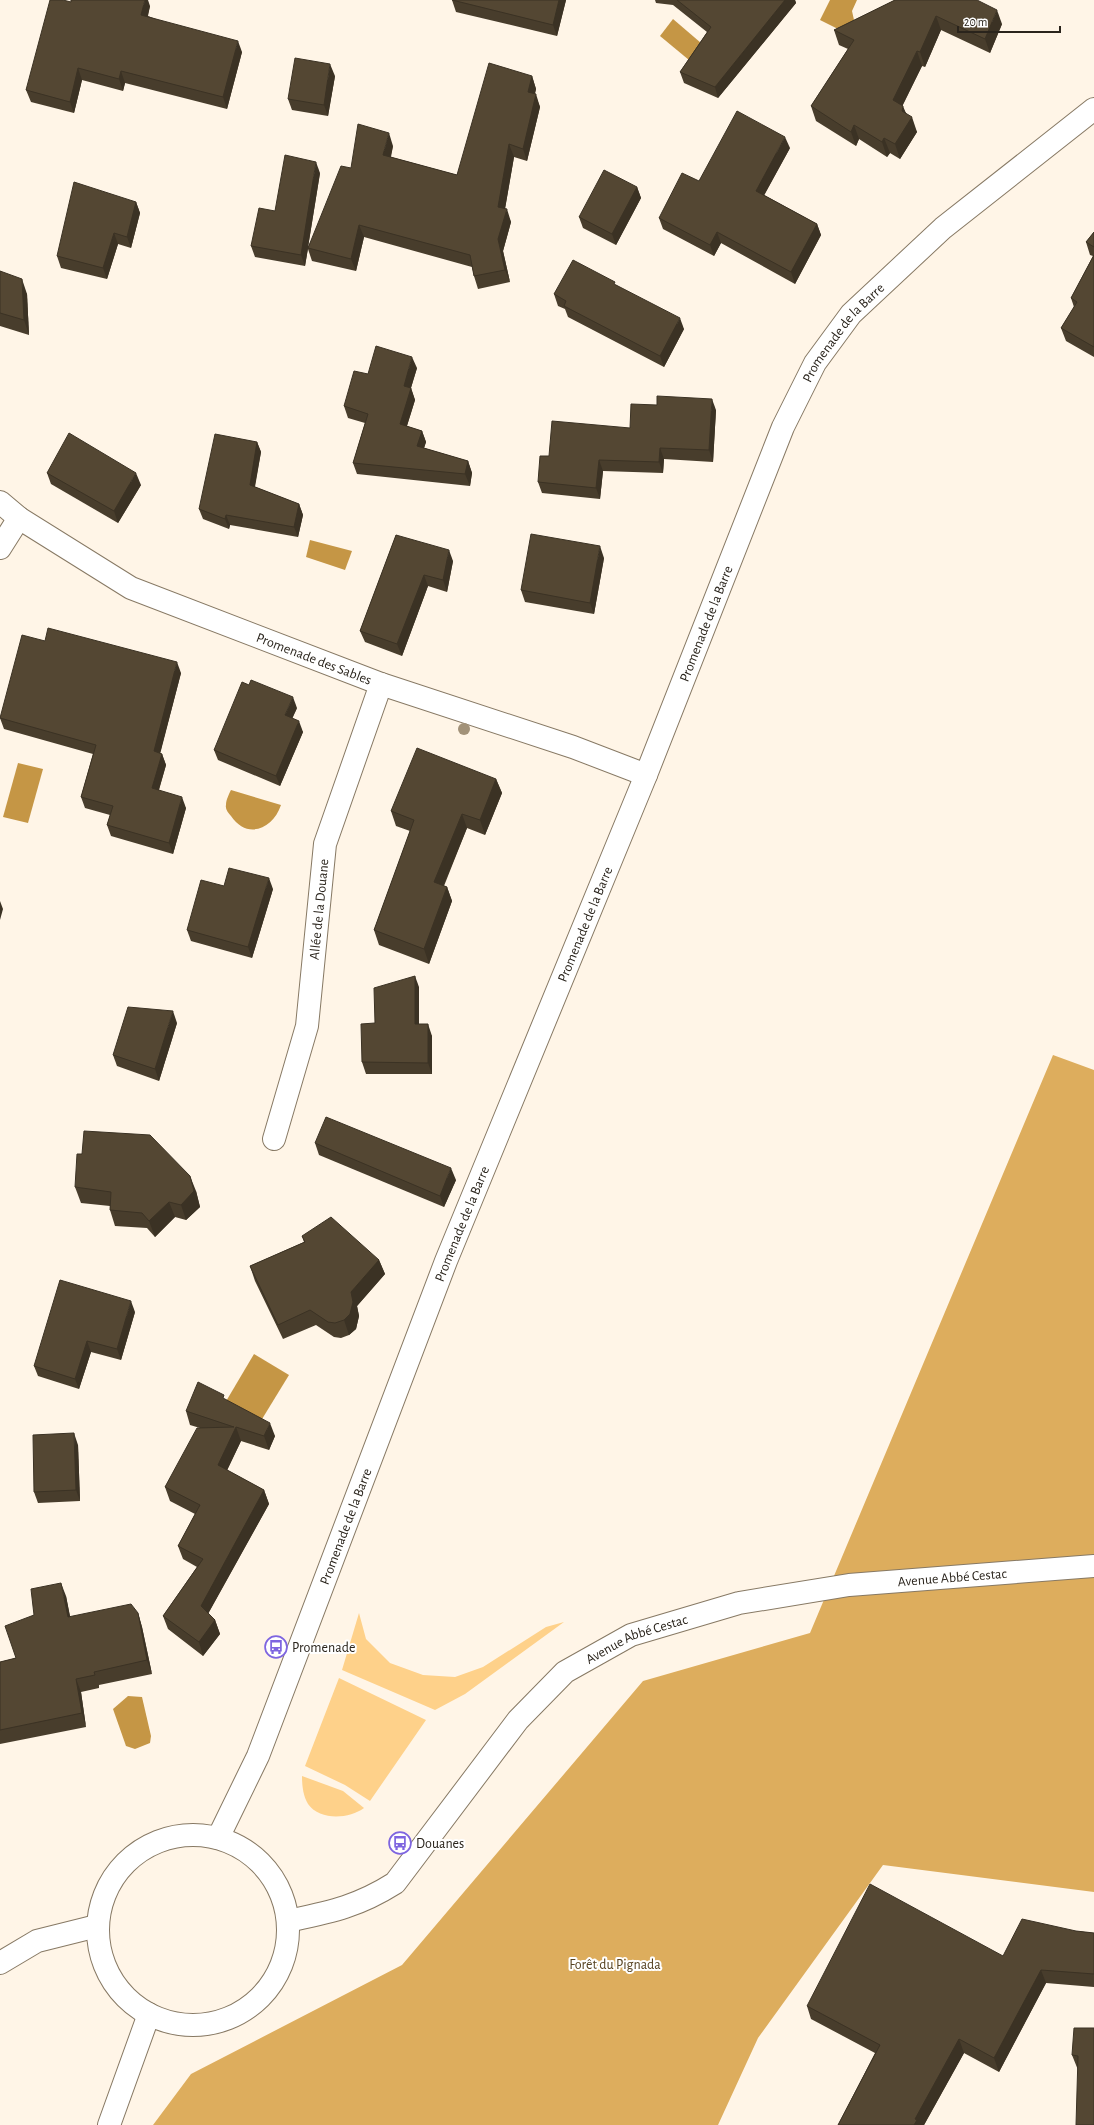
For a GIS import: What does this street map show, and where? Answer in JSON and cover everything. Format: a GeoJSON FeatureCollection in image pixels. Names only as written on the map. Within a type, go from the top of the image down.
{"type":"FeatureCollection","features":[{"type":"Feature","properties":{"kind":"main road","name":"Promenade de la Barre"},"geometry":{"type":"LineString","coordinates":[[218,1838],[258,1756],[446,1261],[646,774],[783,427],[815,362],[851,314],[943,228],[1094,109]]}},
{"type":"Feature","properties":{"kind":"main road","name":"Promenade des Sables"},"geometry":{"type":"LineString","coordinates":[[0,502],[19,518],[131,588],[381,684],[586,752],[646,774]]}},
{"type":"Feature","properties":{"kind":"main road"},"geometry":{"type":"LineString","coordinates":[[0,548],[19,518]]}},
{"type":"Feature","properties":{"kind":"main road","name":"Allée de la Douane"},"geometry":{"type":"LineString","coordinates":[[274,1140],[307,1026],[325,844],[381,684]]}},
{"type":"Feature","properties":{"kind":"main road","name":"Avenue Abbé Cestac"},"geometry":{"type":"LineString","coordinates":[[288,1920],[344,1909],[372,1898],[395,1884],[518,1720],[565,1672],[631,1635],[739,1604],[849,1585],[1094,1566]]}},
{"type":"Feature","properties":{"kind":"main road"},"geometry":{"type":"LineString","coordinates":[[190,1835],[218,1838],[244,1849],[266,1868],[281,1893],[288,1920],[286,1949],[276,1977],[258,2000],[234,2016],[206,2024],[176,2024],[149,2014],[127,1999],[110,1978],[100,1953],[97,1926],[102,1898],[116,1873],[136,1853],[162,1839],[190,1835]]}},
{"type":"Feature","properties":{"kind":"main road"},"geometry":{"type":"LineString","coordinates":[[0,1963],[36,1941],[97,1926]]}},
{"type":"Feature","properties":{"kind":"main road"},"geometry":{"type":"LineString","coordinates":[[109,2125],[149,2014]]}},
{"type":"Feature","properties":{"kind":"shaded area"},"geometry":{"type":"Polygon","coordinates":[[[830,0],[857,0],[852,11],[854,20],[842,31],[820,20],[830,0]]]}},
{"type":"Feature","properties":{"kind":"shaded area"},"geometry":{"type":"Polygon","coordinates":[[[673,19],[708,49],[695,65],[660,36],[673,19]]]}},
{"type":"Feature","properties":{"kind":"shaded area"},"geometry":{"type":"Polygon","coordinates":[[[310,540],[352,551],[345,570],[306,557],[310,540]]]}},
{"type":"Feature","properties":{"kind":"shaded area"},"geometry":{"type":"Polygon","coordinates":[[[18,763],[43,769],[28,823],[3,817],[18,763]]]}},
{"type":"Feature","properties":{"kind":"shaded area"},"geometry":{"type":"Polygon","coordinates":[[[231,790],[281,805],[272,820],[266,825],[252,829],[244,828],[237,823],[226,809],[226,801],[231,790]]]}},
{"type":"Feature","properties":{"kind":"shaded area"},"geometry":{"type":"Polygon","coordinates":[[[254,1354],[289,1375],[259,1424],[225,1403],[254,1354]]]}},
{"type":"Feature","properties":{"kind":"shaded area"},"geometry":{"type":"Polygon","coordinates":[[[359,1613],[366,1639],[390,1663],[423,1675],[455,1677],[483,1667],[546,1627],[564,1622],[465,1694],[435,1710],[342,1670],[359,1613]]]}},
{"type":"Feature","properties":{"kind":"shaded area"},"geometry":{"type":"Polygon","coordinates":[[[339,1678],[426,1720],[370,1801],[345,1785],[305,1766],[339,1678]]]}},
{"type":"Feature","properties":{"kind":"shaded area"},"geometry":{"type":"Polygon","coordinates":[[[128,1696],[142,1697],[151,1736],[150,1743],[135,1749],[126,1746],[113,1709],[128,1696]]]}},
{"type":"Feature","properties":{"kind":"shaded area"},"geometry":{"type":"Polygon","coordinates":[[[302,1776],[343,1791],[364,1808],[358,1812],[343,1816],[327,1816],[313,1810],[305,1798],[302,1776]]]}},
{"type":"Feature","properties":{"kind":"green space","name":"Forêt du Pignada"},"geometry":{"type":"Polygon","coordinates":[[[1053,1055],[1094,1070],[1094,1892],[883,1865],[758,2038],[718,2125],[153,2125],[191,2074],[402,1965],[643,1681],[810,1633],[1053,1055]]]}},
{"type":"Feature","properties":{"kind":"building"},"geometry":{"type":"Polygon","coordinates":[[[50,0],[63,0],[71,2],[71,0],[145,0],[141,15],[238,41],[223,97],[121,71],[119,79],[78,68],[70,102],[26,90],[50,0]]]}},
{"type":"Feature","properties":{"kind":"building"},"geometry":{"type":"Polygon","coordinates":[[[452,0],[559,0],[553,25],[452,0]]]}},
{"type":"Feature","properties":{"kind":"building"},"geometry":{"type":"Polygon","coordinates":[[[677,0],[785,0],[715,87],[680,72],[711,27],[677,0]]]}},
{"type":"Feature","properties":{"kind":"building"},"geometry":{"type":"Polygon","coordinates":[[[895,0],[977,0],[997,10],[985,39],[936,16],[920,52],[917,51],[893,100],[903,106],[902,111],[912,117],[895,144],[884,138],[882,142],[854,125],[851,132],[811,106],[854,40],[834,30],[895,0]]]}},
{"type":"Feature","properties":{"kind":"building"},"geometry":{"type":"Polygon","coordinates":[[[295,58],[330,64],[324,105],[288,99],[295,58]]]}},
{"type":"Feature","properties":{"kind":"building"},"geometry":{"type":"Polygon","coordinates":[[[489,63],[532,76],[528,92],[536,94],[523,149],[509,144],[498,207],[507,209],[498,239],[505,270],[474,276],[470,255],[359,225],[351,259],[308,248],[341,166],[351,168],[358,124],[389,133],[383,155],[457,175],[489,63]]]}},
{"type":"Feature","properties":{"kind":"building"},"geometry":{"type":"Polygon","coordinates":[[[737,111],[785,137],[756,191],[817,224],[791,272],[717,232],[710,245],[659,218],[682,173],[699,181],[737,111]]]}},
{"type":"Feature","properties":{"kind":"building"},"geometry":{"type":"Polygon","coordinates":[[[285,155],[316,162],[301,255],[251,246],[259,208],[275,211],[285,155]]]}},
{"type":"Feature","properties":{"kind":"building"},"geometry":{"type":"Polygon","coordinates":[[[604,170],[637,187],[612,234],[579,217],[604,170]]]}},
{"type":"Feature","properties":{"kind":"building"},"geometry":{"type":"Polygon","coordinates":[[[74,182],[136,202],[127,237],[114,233],[103,268],[57,256],[74,182]]]}},
{"type":"Feature","properties":{"kind":"building"},"geometry":{"type":"Polygon","coordinates":[[[1094,232],[1094,247],[1086,242],[1094,232]]]}},
{"type":"Feature","properties":{"kind":"building"},"geometry":{"type":"Polygon","coordinates":[[[1094,255],[1094,347],[1061,328],[1077,302],[1071,298],[1094,255]]]}},
{"type":"Feature","properties":{"kind":"building"},"geometry":{"type":"Polygon","coordinates":[[[573,260],[615,282],[614,284],[680,318],[660,356],[564,306],[566,301],[554,294],[573,260]]]}},
{"type":"Feature","properties":{"kind":"building"},"geometry":{"type":"Polygon","coordinates":[[[0,271],[22,279],[24,320],[0,313],[0,271]]]}},
{"type":"Feature","properties":{"kind":"building"},"geometry":{"type":"Polygon","coordinates":[[[376,346],[412,357],[404,386],[411,388],[400,424],[422,431],[417,446],[468,461],[465,474],[353,463],[368,414],[344,406],[354,371],[368,374],[376,346]]]}},
{"type":"Feature","properties":{"kind":"building"},"geometry":{"type":"Polygon","coordinates":[[[657,396],[712,399],[709,450],[660,448],[659,462],[599,460],[596,488],[538,482],[540,456],[549,456],[552,421],[630,428],[631,404],[657,405],[657,396]]]}},
{"type":"Feature","properties":{"kind":"building"},"geometry":{"type":"Polygon","coordinates":[[[69,433],[136,473],[114,511],[47,473],[69,433]]]}},
{"type":"Feature","properties":{"kind":"building"},"geometry":{"type":"Polygon","coordinates":[[[215,434],[257,442],[250,485],[299,504],[294,527],[226,515],[225,519],[199,509],[215,434]]]}},
{"type":"Feature","properties":{"kind":"building"},"geometry":{"type":"Polygon","coordinates":[[[531,534],[600,546],[590,603],[521,590],[531,534]]]}},
{"type":"Feature","properties":{"kind":"building"},"geometry":{"type":"Polygon","coordinates":[[[396,535],[449,550],[443,580],[424,575],[397,644],[360,631],[396,535]]]}},
{"type":"Feature","properties":{"kind":"building"},"geometry":{"type":"Polygon","coordinates":[[[48,628],[177,662],[154,751],[162,754],[152,788],[182,797],[169,843],[107,825],[113,806],[81,797],[96,745],[0,718],[22,635],[45,641],[48,628]]]}},
{"type":"Feature","properties":{"kind":"building"},"geometry":{"type":"Polygon","coordinates":[[[251,680],[293,697],[285,715],[299,721],[276,776],[214,750],[242,682],[249,685],[251,680]]]}},
{"type":"Feature","properties":{"kind":"building"},"geometry":{"type":"Polygon","coordinates":[[[417,748],[496,779],[480,820],[462,814],[434,882],[447,887],[424,949],[374,930],[414,820],[391,811],[417,748]]]}},
{"type":"Feature","properties":{"kind":"building"},"geometry":{"type":"Polygon","coordinates":[[[229,868],[269,878],[248,947],[187,930],[201,880],[224,886],[229,868]]]}},
{"type":"Feature","properties":{"kind":"building"},"geometry":{"type":"Polygon","coordinates":[[[415,976],[415,1024],[428,1024],[428,1063],[362,1062],[361,1024],[375,1023],[374,988],[415,976]]]}},
{"type":"Feature","properties":{"kind":"building"},"geometry":{"type":"Polygon","coordinates":[[[128,1007],[173,1011],[155,1069],[113,1055],[128,1007]]]}},
{"type":"Feature","properties":{"kind":"building"},"geometry":{"type":"Polygon","coordinates":[[[326,1117],[451,1168],[440,1196],[315,1143],[326,1117]]]}},
{"type":"Feature","properties":{"kind":"building"},"geometry":{"type":"Polygon","coordinates":[[[84,1131],[150,1135],[190,1176],[194,1191],[181,1205],[169,1202],[149,1221],[142,1213],[110,1210],[111,1192],[75,1187],[77,1154],[82,1154],[84,1131]]]}},
{"type":"Feature","properties":{"kind":"building"},"geometry":{"type":"Polygon","coordinates":[[[331,1217],[379,1260],[351,1292],[353,1302],[350,1314],[344,1320],[335,1323],[328,1322],[310,1310],[278,1325],[250,1266],[305,1242],[302,1236],[331,1217]]]}},
{"type":"Feature","properties":{"kind":"building"},"geometry":{"type":"Polygon","coordinates":[[[60,1280],[131,1301],[117,1349],[87,1341],[75,1379],[34,1366],[60,1280]]]}},
{"type":"Feature","properties":{"kind":"building"},"geometry":{"type":"Polygon","coordinates":[[[198,1382],[224,1395],[223,1398],[270,1423],[264,1436],[236,1427],[218,1465],[264,1490],[201,1606],[215,1620],[199,1642],[163,1616],[203,1559],[178,1546],[200,1505],[165,1487],[197,1428],[234,1427],[186,1411],[198,1382]]]}},
{"type":"Feature","properties":{"kind":"building"},"geometry":{"type":"Polygon","coordinates":[[[74,1433],[76,1490],[34,1492],[33,1435],[74,1433]]]}},
{"type":"Feature","properties":{"kind":"building"},"geometry":{"type":"Polygon","coordinates":[[[61,1583],[68,1617],[131,1604],[138,1613],[147,1660],[94,1672],[95,1675],[76,1679],[82,1713],[0,1730],[0,1662],[16,1658],[5,1626],[34,1615],[31,1589],[61,1583]]]}},
{"type":"Feature","properties":{"kind":"building"},"geometry":{"type":"Polygon","coordinates":[[[870,1884],[1003,1956],[1022,1919],[1076,1931],[1094,1933],[1094,1974],[1041,1970],[994,2058],[959,2039],[915,2119],[917,2120],[914,2125],[838,2125],[880,2045],[807,2006],[870,1884]]]}},
{"type":"Feature","properties":{"kind":"building"},"geometry":{"type":"Polygon","coordinates":[[[1074,2028],[1094,2028],[1094,2125],[1076,2125],[1078,2056],[1072,2055],[1074,2028]]]}},
{"type":"Feature","properties":{"kind":"place","name":"Promenade"},"geometry":{"type":"Point","coordinates":[276,1647]}},
{"type":"Feature","properties":{"kind":"place","name":"Douanes"},"geometry":{"type":"Point","coordinates":[400,1843]}}]}
